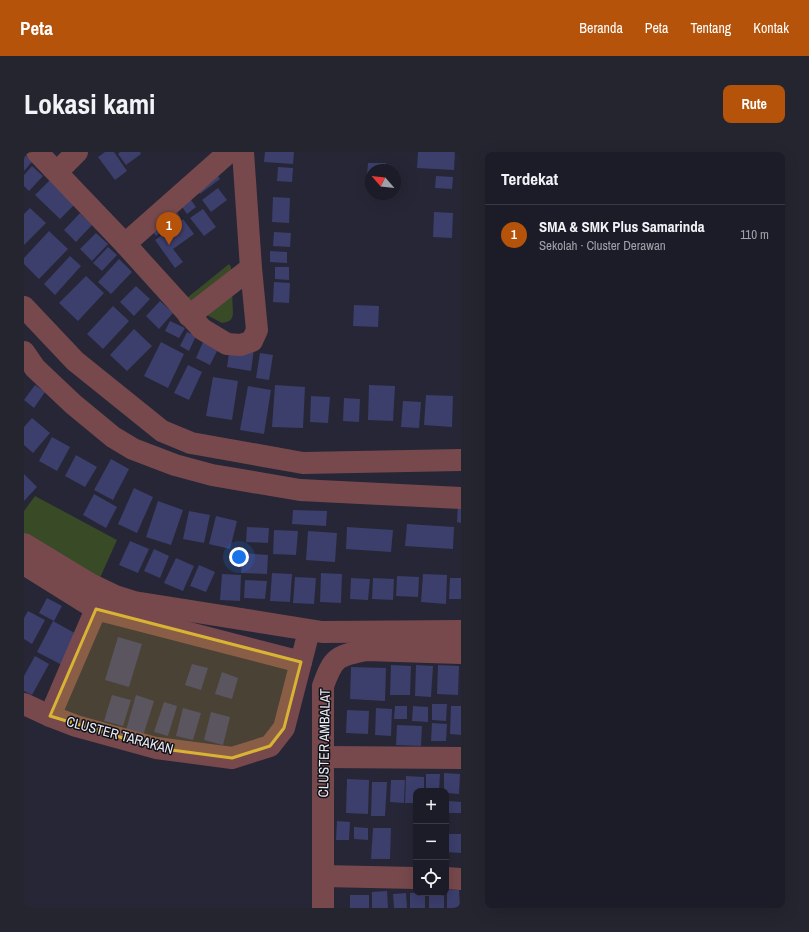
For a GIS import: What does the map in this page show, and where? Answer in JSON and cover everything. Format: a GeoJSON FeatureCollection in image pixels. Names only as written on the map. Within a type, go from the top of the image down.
{"type":"FeatureCollection","features":[{"type":"Feature","properties":{"kind":"street"},"geometry":{"type":"LineString","coordinates":[[37,152],[125,244],[202,330],[227,344],[241,345],[252,341],[257,330],[243,152]]}},
{"type":"Feature","properties":{"kind":"street"},"geometry":{"type":"LineString","coordinates":[[57,172],[77,152]]}},
{"type":"Feature","properties":{"kind":"street"},"geometry":{"type":"LineString","coordinates":[[125,244],[229,152]]}},
{"type":"Feature","properties":{"kind":"street"},"geometry":{"type":"LineString","coordinates":[[188,316],[251,268]]}},
{"type":"Feature","properties":{"kind":"street"},"geometry":{"type":"LineString","coordinates":[[24,307],[76,361],[162,432],[192,443],[303,463],[461,460]]}},
{"type":"Feature","properties":{"kind":"street"},"geometry":{"type":"LineString","coordinates":[[24,352],[36,368],[73,404],[114,437],[133,449],[175,465],[212,475],[300,490],[461,498]]}},
{"type":"Feature","properties":{"kind":"street"},"geometry":{"type":"LineString","coordinates":[[300,490],[303,463]]}},
{"type":"Feature","properties":{"kind":"street"},"geometry":{"type":"LineString","coordinates":[[24,544],[90,584],[115,596],[134,602],[322,632],[461,631]]}},
{"type":"Feature","properties":{"kind":"street"},"geometry":{"type":"LineString","coordinates":[[24,564],[96,609],[302,658]]}},
{"type":"Feature","properties":{"kind":"street"},"geometry":{"type":"LineString","coordinates":[[50,716],[96,609]]}},
{"type":"Feature","properties":{"kind":"street","name":"CLUSTER TARAKAN"},"geometry":{"type":"LineString","coordinates":[[24,704],[76,726],[156,748],[232,758],[270,746],[284,728],[309,630]]}},
{"type":"Feature","properties":{"kind":"street","name":"CLUSTER AMBALAT"},"geometry":{"type":"LineString","coordinates":[[323,908],[323,686],[330,668],[337,659],[350,653],[366,650],[461,653]]}},
{"type":"Feature","properties":{"kind":"street"},"geometry":{"type":"LineString","coordinates":[[323,757],[461,758]]}},
{"type":"Feature","properties":{"kind":"street"},"geometry":{"type":"LineString","coordinates":[[322,876],[413,878]]}},
{"type":"Feature","properties":{"kind":"street"},"geometry":{"type":"LineString","coordinates":[[449,878],[461,879]]}},
{"type":"Feature","properties":{"kind":"highlighted area"},"geometry":{"type":"Polygon","coordinates":[[[96,609],[301,662],[284,728],[270,746],[232,758],[156,748],[50,716],[96,609]]]}},
{"type":"Feature","properties":{"kind":"green space"},"geometry":{"type":"Polygon","coordinates":[[[229,264],[231,267],[233,314],[229,321],[222,323],[186,304],[187,298],[229,264]]]}},
{"type":"Feature","properties":{"kind":"green space"},"geometry":{"type":"Polygon","coordinates":[[[35,496],[117,540],[99,580],[24,536],[24,511],[35,496]]]}},
{"type":"Feature","properties":{"kind":"building"},"geometry":{"type":"Polygon","coordinates":[[[105,152],[114,152],[127,171],[115,180],[98,157],[105,152]]]}},
{"type":"Feature","properties":{"kind":"building"},"geometry":{"type":"Polygon","coordinates":[[[120,152],[140,152],[141,154],[126,165],[118,154],[120,152]]]}},
{"type":"Feature","properties":{"kind":"building"},"geometry":{"type":"Polygon","coordinates":[[[265,152],[294,152],[293,164],[264,162],[265,152]]]}},
{"type":"Feature","properties":{"kind":"building"},"geometry":{"type":"Polygon","coordinates":[[[418,152],[455,152],[454,170],[417,168],[418,152]]]}},
{"type":"Feature","properties":{"kind":"building"},"geometry":{"type":"Polygon","coordinates":[[[24,154],[32,162],[24,171],[24,154]]]}},
{"type":"Feature","properties":{"kind":"building"},"geometry":{"type":"Polygon","coordinates":[[[368,163],[386,163],[386,164],[368,163]]]}},
{"type":"Feature","properties":{"kind":"building"},"geometry":{"type":"Polygon","coordinates":[[[32,166],[43,176],[29,191],[24,186],[24,175],[32,166]]]}},
{"type":"Feature","properties":{"kind":"building"},"geometry":{"type":"Polygon","coordinates":[[[211,167],[220,179],[200,194],[191,182],[211,167]]]}},
{"type":"Feature","properties":{"kind":"building"},"geometry":{"type":"Polygon","coordinates":[[[278,167],[293,168],[292,182],[277,181],[278,167]]]}},
{"type":"Feature","properties":{"kind":"building"},"geometry":{"type":"Polygon","coordinates":[[[436,176],[453,177],[452,189],[435,188],[436,176]]]}},
{"type":"Feature","properties":{"kind":"building"},"geometry":{"type":"Polygon","coordinates":[[[51,179],[76,203],[60,219],[35,195],[51,179]]]}},
{"type":"Feature","properties":{"kind":"building"},"geometry":{"type":"Polygon","coordinates":[[[218,188],[227,200],[211,212],[202,200],[218,188]]]}},
{"type":"Feature","properties":{"kind":"building"},"geometry":{"type":"Polygon","coordinates":[[[184,190],[196,207],[187,214],[175,197],[184,190]]]}},
{"type":"Feature","properties":{"kind":"building"},"geometry":{"type":"Polygon","coordinates":[[[273,197],[290,198],[289,223],[272,222],[273,197]]]}},
{"type":"Feature","properties":{"kind":"building"},"geometry":{"type":"Polygon","coordinates":[[[30,208],[46,223],[24,245],[24,214],[30,208]]]}},
{"type":"Feature","properties":{"kind":"building"},"geometry":{"type":"Polygon","coordinates":[[[203,209],[216,227],[204,236],[190,218],[203,209]]]}},
{"type":"Feature","properties":{"kind":"building"},"geometry":{"type":"Polygon","coordinates":[[[176,211],[181,218],[156,236],[151,229],[176,211]]]}},
{"type":"Feature","properties":{"kind":"building"},"geometry":{"type":"Polygon","coordinates":[[[434,212],[453,213],[452,238],[433,237],[434,212]]]}},
{"type":"Feature","properties":{"kind":"building"},"geometry":{"type":"Polygon","coordinates":[[[80,213],[92,225],[76,242],[64,230],[80,213]]]}},
{"type":"Feature","properties":{"kind":"building"},"geometry":{"type":"Polygon","coordinates":[[[183,219],[194,234],[173,249],[183,262],[175,268],[155,240],[183,219]]]}},
{"type":"Feature","properties":{"kind":"building"},"geometry":{"type":"Polygon","coordinates":[[[49,231],[68,249],[39,279],[24,264],[24,258],[49,231]]]}},
{"type":"Feature","properties":{"kind":"building"},"geometry":{"type":"Polygon","coordinates":[[[274,232],[291,233],[290,247],[273,246],[274,232]]]}},
{"type":"Feature","properties":{"kind":"building"},"geometry":{"type":"Polygon","coordinates":[[[96,233],[108,244],[92,261],[80,249],[96,233]]]}},
{"type":"Feature","properties":{"kind":"building"},"geometry":{"type":"Polygon","coordinates":[[[108,247],[117,255],[102,271],[93,263],[108,247]]]}},
{"type":"Feature","properties":{"kind":"building"},"geometry":{"type":"Polygon","coordinates":[[[270,251],[287,252],[287,263],[270,262],[270,251]]]}},
{"type":"Feature","properties":{"kind":"building"},"geometry":{"type":"Polygon","coordinates":[[[70,256],[81,266],[55,295],[44,284],[70,256]]]}},
{"type":"Feature","properties":{"kind":"building"},"geometry":{"type":"Polygon","coordinates":[[[119,259],[132,272],[111,294],[98,282],[119,259]]]}},
{"type":"Feature","properties":{"kind":"building"},"geometry":{"type":"Polygon","coordinates":[[[275,267],[289,267],[289,280],[275,279],[275,267]]]}},
{"type":"Feature","properties":{"kind":"building"},"geometry":{"type":"Polygon","coordinates":[[[86,276],[104,293],[78,321],[59,303],[86,276]]]}},
{"type":"Feature","properties":{"kind":"building"},"geometry":{"type":"Polygon","coordinates":[[[274,282],[290,283],[289,303],[273,302],[274,282]]]}},
{"type":"Feature","properties":{"kind":"building"},"geometry":{"type":"Polygon","coordinates":[[[136,286],[150,299],[134,316],[120,302],[136,286]]]}},
{"type":"Feature","properties":{"kind":"building"},"geometry":{"type":"Polygon","coordinates":[[[160,301],[173,313],[159,329],[146,316],[160,301]]]}},
{"type":"Feature","properties":{"kind":"building"},"geometry":{"type":"Polygon","coordinates":[[[354,305],[379,306],[378,327],[353,326],[354,305]]]}},
{"type":"Feature","properties":{"kind":"building"},"geometry":{"type":"Polygon","coordinates":[[[113,306],[129,321],[103,349],[87,334],[113,306]]]}},
{"type":"Feature","properties":{"kind":"building"},"geometry":{"type":"Polygon","coordinates":[[[170,321],[185,328],[179,338],[165,331],[170,321]]]}},
{"type":"Feature","properties":{"kind":"building"},"geometry":{"type":"Polygon","coordinates":[[[134,329],[152,346],[127,371],[110,355],[134,329]]]}},
{"type":"Feature","properties":{"kind":"building"},"geometry":{"type":"Polygon","coordinates":[[[187,332],[196,336],[189,351],[180,346],[187,332]]]}},
{"type":"Feature","properties":{"kind":"building"},"geometry":{"type":"Polygon","coordinates":[[[161,342],[184,354],[168,388],[144,376],[161,342]]]}},
{"type":"Feature","properties":{"kind":"building"},"geometry":{"type":"Polygon","coordinates":[[[203,342],[218,349],[210,365],[196,358],[203,342]]]}},
{"type":"Feature","properties":{"kind":"building"},"geometry":{"type":"Polygon","coordinates":[[[230,346],[254,349],[251,371],[227,367],[230,346]]]}},
{"type":"Feature","properties":{"kind":"building"},"geometry":{"type":"Polygon","coordinates":[[[260,353],[273,355],[269,380],[256,378],[260,353]]]}},
{"type":"Feature","properties":{"kind":"building"},"geometry":{"type":"Polygon","coordinates":[[[188,365],[202,372],[189,400],[174,393],[188,365]]]}},
{"type":"Feature","properties":{"kind":"building"},"geometry":{"type":"Polygon","coordinates":[[[213,377],[238,381],[232,420],[206,416],[213,377]]]}},
{"type":"Feature","properties":{"kind":"building"},"geometry":{"type":"Polygon","coordinates":[[[35,385],[45,392],[34,408],[24,400],[35,385]]]}},
{"type":"Feature","properties":{"kind":"building"},"geometry":{"type":"Polygon","coordinates":[[[275,385],[305,387],[303,428],[272,427],[275,385]]]}},
{"type":"Feature","properties":{"kind":"building"},"geometry":{"type":"Polygon","coordinates":[[[369,385],[395,386],[393,421],[368,420],[369,385]]]}},
{"type":"Feature","properties":{"kind":"building"},"geometry":{"type":"Polygon","coordinates":[[[248,386],[271,390],[264,434],[240,430],[248,386]]]}},
{"type":"Feature","properties":{"kind":"building"},"geometry":{"type":"Polygon","coordinates":[[[426,395],[453,396],[452,427],[424,425],[426,395]]]}},
{"type":"Feature","properties":{"kind":"building"},"geometry":{"type":"Polygon","coordinates":[[[311,396],[330,397],[328,423],[310,422],[311,396]]]}},
{"type":"Feature","properties":{"kind":"building"},"geometry":{"type":"Polygon","coordinates":[[[344,398],[360,399],[359,422],[343,421],[344,398]]]}},
{"type":"Feature","properties":{"kind":"building"},"geometry":{"type":"Polygon","coordinates":[[[403,401],[421,402],[419,428],[401,427],[403,401]]]}},
{"type":"Feature","properties":{"kind":"building"},"geometry":{"type":"Polygon","coordinates":[[[32,418],[50,433],[33,453],[24,445],[24,427],[32,418]]]}},
{"type":"Feature","properties":{"kind":"building"},"geometry":{"type":"Polygon","coordinates":[[[52,437],[70,447],[57,471],[39,461],[52,437]]]}},
{"type":"Feature","properties":{"kind":"building"},"geometry":{"type":"Polygon","coordinates":[[[76,455],[97,467],[85,487],[65,476],[76,455]]]}},
{"type":"Feature","properties":{"kind":"building"},"geometry":{"type":"Polygon","coordinates":[[[111,459],[129,469],[113,500],[94,490],[111,459]]]}},
{"type":"Feature","properties":{"kind":"building"},"geometry":{"type":"Polygon","coordinates":[[[24,474],[37,487],[24,501],[24,474]]]}},
{"type":"Feature","properties":{"kind":"building"},"geometry":{"type":"Polygon","coordinates":[[[134,488],[153,497],[137,533],[118,524],[134,488]]]}},
{"type":"Feature","properties":{"kind":"building"},"geometry":{"type":"Polygon","coordinates":[[[94,494],[117,507],[106,528],[83,515],[94,494]]]}},
{"type":"Feature","properties":{"kind":"building"},"geometry":{"type":"Polygon","coordinates":[[[158,501],[183,510],[171,545],[146,537],[158,501]]]}},
{"type":"Feature","properties":{"kind":"building"},"geometry":{"type":"Polygon","coordinates":[[[458,503],[461,503],[461,523],[457,522],[458,503]]]}},
{"type":"Feature","properties":{"kind":"building"},"geometry":{"type":"Polygon","coordinates":[[[293,510],[327,511],[326,526],[292,524],[293,510]]]}},
{"type":"Feature","properties":{"kind":"building"},"geometry":{"type":"Polygon","coordinates":[[[189,511],[210,515],[204,543],[183,539],[189,511]]]}},
{"type":"Feature","properties":{"kind":"building"},"geometry":{"type":"Polygon","coordinates":[[[216,516],[237,521],[230,549],[209,544],[216,516]]]}},
{"type":"Feature","properties":{"kind":"building"},"geometry":{"type":"Polygon","coordinates":[[[407,524],[454,527],[453,549],[405,546],[407,524]]]}},
{"type":"Feature","properties":{"kind":"building"},"geometry":{"type":"Polygon","coordinates":[[[247,527],[269,528],[268,543],[246,542],[247,527]]]}},
{"type":"Feature","properties":{"kind":"building"},"geometry":{"type":"Polygon","coordinates":[[[347,527],[393,530],[391,552],[346,549],[347,527]]]}},
{"type":"Feature","properties":{"kind":"building"},"geometry":{"type":"Polygon","coordinates":[[[274,530],[298,531],[296,555],[273,554],[274,530]]]}},
{"type":"Feature","properties":{"kind":"building"},"geometry":{"type":"Polygon","coordinates":[[[308,531],[337,533],[335,562],[306,560],[308,531]]]}},
{"type":"Feature","properties":{"kind":"building"},"geometry":{"type":"Polygon","coordinates":[[[130,541],[149,549],[138,573],[119,565],[130,541]]]}},
{"type":"Feature","properties":{"kind":"building"},"geometry":{"type":"Polygon","coordinates":[[[154,549],[169,556],[160,578],[144,571],[154,549]]]}},
{"type":"Feature","properties":{"kind":"building"},"geometry":{"type":"Polygon","coordinates":[[[243,553],[268,555],[267,574],[241,573],[243,553]]]}},
{"type":"Feature","properties":{"kind":"building"},"geometry":{"type":"Polygon","coordinates":[[[176,558],[194,566],[183,591],[164,583],[176,558]]]}},
{"type":"Feature","properties":{"kind":"building"},"geometry":{"type":"Polygon","coordinates":[[[199,565],[215,572],[206,592],[190,586],[199,565]]]}},
{"type":"Feature","properties":{"kind":"building"},"geometry":{"type":"Polygon","coordinates":[[[272,573],[292,574],[290,602],[270,601],[272,573]]]}},
{"type":"Feature","properties":{"kind":"building"},"geometry":{"type":"Polygon","coordinates":[[[321,573],[342,574],[341,603],[320,602],[321,573]]]}},
{"type":"Feature","properties":{"kind":"building"},"geometry":{"type":"Polygon","coordinates":[[[222,574],[241,575],[240,601],[220,600],[222,574]]]}},
{"type":"Feature","properties":{"kind":"building"},"geometry":{"type":"Polygon","coordinates":[[[423,574],[447,575],[446,604],[421,602],[423,574]]]}},
{"type":"Feature","properties":{"kind":"building"},"geometry":{"type":"Polygon","coordinates":[[[397,576],[419,577],[418,597],[396,596],[397,576]]]}},
{"type":"Feature","properties":{"kind":"building"},"geometry":{"type":"Polygon","coordinates":[[[295,577],[316,578],[314,604],[293,603],[295,577]]]}},
{"type":"Feature","properties":{"kind":"building"},"geometry":{"type":"Polygon","coordinates":[[[351,578],[370,579],[368,600],[350,599],[351,578]]]}},
{"type":"Feature","properties":{"kind":"building"},"geometry":{"type":"Polygon","coordinates":[[[373,578],[394,579],[393,600],[372,599],[373,578]]]}},
{"type":"Feature","properties":{"kind":"building"},"geometry":{"type":"Polygon","coordinates":[[[450,578],[461,578],[461,599],[449,599],[450,578]]]}},
{"type":"Feature","properties":{"kind":"building"},"geometry":{"type":"Polygon","coordinates":[[[245,580],[267,581],[265,599],[244,598],[245,580]]]}},
{"type":"Feature","properties":{"kind":"building"},"geometry":{"type":"Polygon","coordinates":[[[47,598],[62,606],[54,621],[39,613],[47,598]]]}},
{"type":"Feature","properties":{"kind":"building"},"geometry":{"type":"Polygon","coordinates":[[[28,611],[45,620],[32,644],[24,639],[24,618],[28,611]]]}},
{"type":"Feature","properties":{"kind":"building"},"geometry":{"type":"Polygon","coordinates":[[[53,621],[80,636],[64,666],[37,652],[53,621]]]}},
{"type":"Feature","properties":{"kind":"building"},"geometry":{"type":"Polygon","coordinates":[[[118,637],[142,644],[129,687],[105,680],[118,637]]]}},
{"type":"Feature","properties":{"kind":"building"},"geometry":{"type":"Polygon","coordinates":[[[35,656],[49,664],[32,695],[24,691],[24,676],[35,656]]]}},
{"type":"Feature","properties":{"kind":"building"},"geometry":{"type":"Polygon","coordinates":[[[192,664],[208,668],[201,690],[185,685],[192,664]]]}},
{"type":"Feature","properties":{"kind":"building"},"geometry":{"type":"Polygon","coordinates":[[[391,665],[411,666],[410,695],[390,695],[391,665]]]}},
{"type":"Feature","properties":{"kind":"building"},"geometry":{"type":"Polygon","coordinates":[[[416,665],[433,666],[431,697],[415,696],[416,665]]]}},
{"type":"Feature","properties":{"kind":"building"},"geometry":{"type":"Polygon","coordinates":[[[438,665],[459,666],[458,695],[437,694],[438,665]]]}},
{"type":"Feature","properties":{"kind":"building"},"geometry":{"type":"Polygon","coordinates":[[[351,667],[386,668],[385,701],[350,699],[351,667]]]}},
{"type":"Feature","properties":{"kind":"building"},"geometry":{"type":"Polygon","coordinates":[[[222,672],[238,678],[232,699],[215,694],[222,672]]]}},
{"type":"Feature","properties":{"kind":"building"},"geometry":{"type":"Polygon","coordinates":[[[112,695],[131,700],[123,726],[104,721],[112,695]]]}},
{"type":"Feature","properties":{"kind":"building"},"geometry":{"type":"Polygon","coordinates":[[[136,695],[154,701],[143,736],[126,730],[136,695]]]}},
{"type":"Feature","properties":{"kind":"building"},"geometry":{"type":"Polygon","coordinates":[[[164,702],[177,706],[168,736],[154,732],[164,702]]]}},
{"type":"Feature","properties":{"kind":"building"},"geometry":{"type":"Polygon","coordinates":[[[432,704],[447,704],[446,721],[432,720],[432,704]]]}},
{"type":"Feature","properties":{"kind":"building"},"geometry":{"type":"Polygon","coordinates":[[[395,706],[407,706],[407,719],[394,719],[395,706]]]}},
{"type":"Feature","properties":{"kind":"building"},"geometry":{"type":"Polygon","coordinates":[[[413,706],[428,707],[428,722],[412,721],[413,706]]]}},
{"type":"Feature","properties":{"kind":"building"},"geometry":{"type":"Polygon","coordinates":[[[451,706],[461,706],[461,735],[450,734],[451,706]]]}},
{"type":"Feature","properties":{"kind":"building"},"geometry":{"type":"Polygon","coordinates":[[[183,708],[201,713],[193,740],[176,736],[183,708]]]}},
{"type":"Feature","properties":{"kind":"building"},"geometry":{"type":"Polygon","coordinates":[[[376,708],[392,709],[391,736],[375,735],[376,708]]]}},
{"type":"Feature","properties":{"kind":"building"},"geometry":{"type":"Polygon","coordinates":[[[347,710],[369,711],[368,734],[346,733],[347,710]]]}},
{"type":"Feature","properties":{"kind":"building"},"geometry":{"type":"Polygon","coordinates":[[[211,712],[230,717],[223,745],[204,740],[211,712]]]}},
{"type":"Feature","properties":{"kind":"building"},"geometry":{"type":"Polygon","coordinates":[[[432,723],[447,724],[446,741],[431,741],[432,723]]]}},
{"type":"Feature","properties":{"kind":"building"},"geometry":{"type":"Polygon","coordinates":[[[397,725],[422,726],[421,746],[396,745],[397,725]]]}},
{"type":"Feature","properties":{"kind":"building"},"geometry":{"type":"Polygon","coordinates":[[[444,773],[460,774],[459,794],[449,793],[449,788],[444,788],[444,773]]]}},
{"type":"Feature","properties":{"kind":"building"},"geometry":{"type":"Polygon","coordinates":[[[426,774],[440,774],[439,788],[426,788],[426,774]]]}},
{"type":"Feature","properties":{"kind":"building"},"geometry":{"type":"Polygon","coordinates":[[[406,776],[424,777],[424,788],[413,788],[413,803],[405,803],[406,776]]]}},
{"type":"Feature","properties":{"kind":"building"},"geometry":{"type":"Polygon","coordinates":[[[347,779],[369,780],[368,814],[346,813],[347,779]]]}},
{"type":"Feature","properties":{"kind":"building"},"geometry":{"type":"Polygon","coordinates":[[[391,780],[405,780],[404,803],[390,802],[391,780]]]}},
{"type":"Feature","properties":{"kind":"building"},"geometry":{"type":"Polygon","coordinates":[[[372,782],[387,782],[385,816],[371,816],[372,782]]]}},
{"type":"Feature","properties":{"kind":"building"},"geometry":{"type":"Polygon","coordinates":[[[449,801],[461,802],[461,813],[449,813],[449,801]]]}},
{"type":"Feature","properties":{"kind":"building"},"geometry":{"type":"Polygon","coordinates":[[[337,821],[350,822],[349,840],[336,840],[337,821]]]}},
{"type":"Feature","properties":{"kind":"building"},"geometry":{"type":"Polygon","coordinates":[[[354,827],[368,828],[368,840],[354,839],[354,827]]]}},
{"type":"Feature","properties":{"kind":"building"},"geometry":{"type":"Polygon","coordinates":[[[373,828],[391,828],[390,859],[371,859],[373,828]]]}},
{"type":"Feature","properties":{"kind":"building"},"geometry":{"type":"Polygon","coordinates":[[[449,834],[461,834],[461,853],[449,852],[449,834]]]}},
{"type":"Feature","properties":{"kind":"building"},"geometry":{"type":"Polygon","coordinates":[[[449,890],[459,890],[460,908],[447,908],[447,896],[449,896],[449,890]]]}},
{"type":"Feature","properties":{"kind":"building"},"geometry":{"type":"Polygon","coordinates":[[[387,891],[388,908],[372,908],[372,892],[387,891]]]}},
{"type":"Feature","properties":{"kind":"building"},"geometry":{"type":"Polygon","coordinates":[[[406,893],[407,908],[394,908],[393,894],[406,893]]]}},
{"type":"Feature","properties":{"kind":"building"},"geometry":{"type":"Polygon","coordinates":[[[410,893],[413,893],[413,896],[425,896],[425,908],[410,908],[410,893]]]}},
{"type":"Feature","properties":{"kind":"building"},"geometry":{"type":"Polygon","coordinates":[[[350,895],[369,895],[369,908],[350,908],[350,895]]]}},
{"type":"Feature","properties":{"kind":"building"},"geometry":{"type":"Polygon","coordinates":[[[429,896],[444,896],[444,908],[429,908],[429,896]]]}},
{"type":"Feature","properties":{"kind":"place","name":"SMA & SMK Plus Samarinda"},"geometry":{"type":"Point","coordinates":[169,245]}}]}
